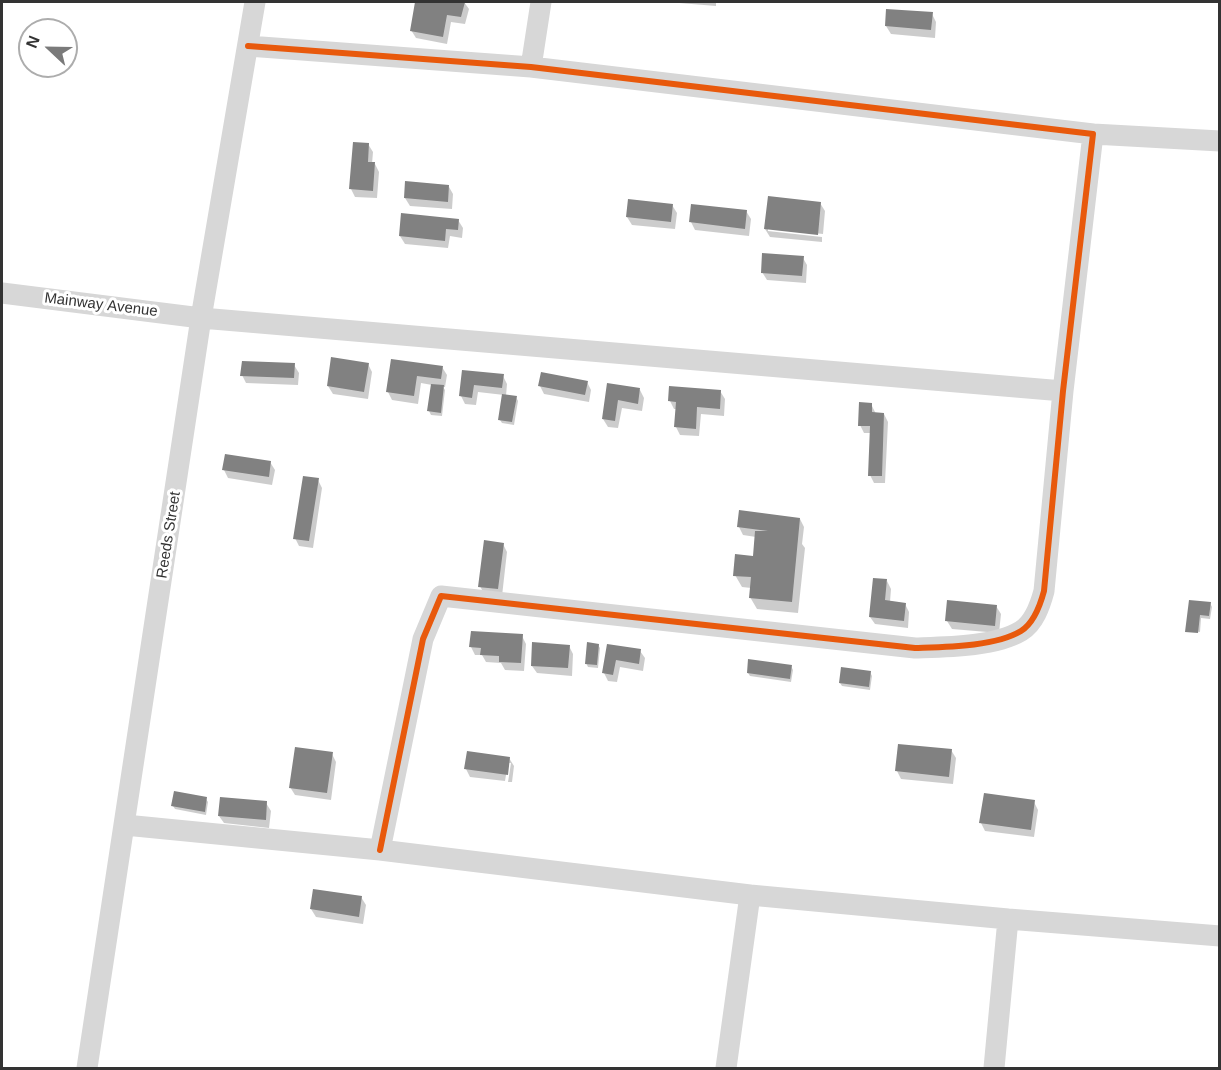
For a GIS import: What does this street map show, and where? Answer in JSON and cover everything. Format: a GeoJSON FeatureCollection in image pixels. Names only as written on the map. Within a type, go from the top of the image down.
{"type":"FeatureCollection","features":[{"type":"Feature","properties":{"kind":"street","name":"Reeds Street"},"geometry":{"type":"LineString","coordinates":[[87,1068],[201,318],[255,2]]}},
{"type":"Feature","properties":{"kind":"street"},"geometry":{"type":"LineString","coordinates":[[531,67],[542,2]]}},
{"type":"Feature","properties":{"kind":"street"},"geometry":{"type":"LineString","coordinates":[[248,46],[531,67],[1093,134],[1220,141]]}},
{"type":"Feature","properties":{"kind":"street"},"geometry":{"type":"LineString","coordinates":[[380,850],[423,639],[441,596],[915,648],[959,647],[1004,638],[1022,630],[1033,619],[1044,591],[1063,391],[1093,134]]}},
{"type":"Feature","properties":{"kind":"street","name":"Mainway Avenue"},"geometry":{"type":"LineString","coordinates":[[2,292],[201,318],[1063,391]]}},
{"type":"Feature","properties":{"kind":"street"},"geometry":{"type":"LineString","coordinates":[[125,825],[380,850],[750,895],[1220,936]]}},
{"type":"Feature","properties":{"kind":"street"},"geometry":{"type":"LineString","coordinates":[[726,1068],[750,895]]}},
{"type":"Feature","properties":{"kind":"street"},"geometry":{"type":"LineString","coordinates":[[994,1068],[1008,919]]}},
{"type":"Feature","properties":{"kind":"building"},"geometry":{"type":"Polygon","coordinates":[[[415,2],[465,2],[461,17],[447,15],[443,37],[410,31],[415,2]]]}},
{"type":"Feature","properties":{"kind":"building"},"geometry":{"type":"Polygon","coordinates":[[[886,9],[933,12],[931,30],[885,26],[886,9]]]}},
{"type":"Feature","properties":{"kind":"building"},"geometry":{"type":"Polygon","coordinates":[[[353,142],[369,143],[368,162],[375,162],[373,191],[349,189],[353,142]]]}},
{"type":"Feature","properties":{"kind":"building"},"geometry":{"type":"Polygon","coordinates":[[[405,181],[449,185],[448,202],[404,198],[405,181]]]}},
{"type":"Feature","properties":{"kind":"building"},"geometry":{"type":"Polygon","coordinates":[[[768,196],[821,202],[818,235],[764,229],[768,196]]]}},
{"type":"Feature","properties":{"kind":"building"},"geometry":{"type":"Polygon","coordinates":[[[628,199],[673,204],[671,222],[626,217],[628,199]]]}},
{"type":"Feature","properties":{"kind":"building"},"geometry":{"type":"Polygon","coordinates":[[[691,204],[747,210],[745,229],[689,222],[691,204]]]}},
{"type":"Feature","properties":{"kind":"building"},"geometry":{"type":"Polygon","coordinates":[[[401,213],[459,219],[458,230],[446,229],[445,241],[399,236],[401,213]]]}},
{"type":"Feature","properties":{"kind":"building"},"geometry":{"type":"Polygon","coordinates":[[[762,253],[804,256],[802,276],[761,273],[762,253]]]}},
{"type":"Feature","properties":{"kind":"building"},"geometry":{"type":"Polygon","coordinates":[[[331,357],[369,363],[364,392],[327,386],[331,357]]]}},
{"type":"Feature","properties":{"kind":"building"},"geometry":{"type":"Polygon","coordinates":[[[391,359],[443,366],[441,379],[417,376],[414,396],[386,392],[391,359]]]}},
{"type":"Feature","properties":{"kind":"building"},"geometry":{"type":"Polygon","coordinates":[[[242,361],[295,363],[294,378],[240,376],[242,361]]]}},
{"type":"Feature","properties":{"kind":"building"},"geometry":{"type":"Polygon","coordinates":[[[462,370],[504,374],[502,388],[474,385],[472,398],[459,396],[462,370]]]}},
{"type":"Feature","properties":{"kind":"building"},"geometry":{"type":"Polygon","coordinates":[[[541,372],[588,381],[585,395],[538,386],[541,372]]]}},
{"type":"Feature","properties":{"kind":"building"},"geometry":{"type":"Polygon","coordinates":[[[607,383],[640,388],[638,404],[618,400],[615,421],[602,419],[607,383]]]}},
{"type":"Feature","properties":{"kind":"building"},"geometry":{"type":"Polygon","coordinates":[[[431,384],[444,385],[441,413],[427,411],[431,384]]]}},
{"type":"Feature","properties":{"kind":"building"},"geometry":{"type":"Polygon","coordinates":[[[669,386],[721,390],[720,409],[697,407],[696,429],[674,427],[676,402],[668,401],[669,386]]]}},
{"type":"Feature","properties":{"kind":"building"},"geometry":{"type":"Polygon","coordinates":[[[502,394],[517,396],[512,422],[498,420],[502,394]]]}},
{"type":"Feature","properties":{"kind":"building"},"geometry":{"type":"Polygon","coordinates":[[[859,402],[872,403],[872,412],[884,413],[882,476],[868,476],[870,426],[858,426],[859,402]]]}},
{"type":"Feature","properties":{"kind":"building"},"geometry":{"type":"Polygon","coordinates":[[[225,454],[271,461],[269,477],[222,470],[225,454]]]}},
{"type":"Feature","properties":{"kind":"building"},"geometry":{"type":"Polygon","coordinates":[[[303,476],[319,478],[309,541],[293,539],[303,476]]]}},
{"type":"Feature","properties":{"kind":"building"},"geometry":{"type":"Polygon","coordinates":[[[739,510],[800,518],[792,602],[749,598],[751,577],[733,576],[735,554],[753,556],[755,531],[768,531],[737,527],[739,510]]]}},
{"type":"Feature","properties":{"kind":"building"},"geometry":{"type":"Polygon","coordinates":[[[484,540],[504,543],[498,589],[478,587],[484,540]]]}},
{"type":"Feature","properties":{"kind":"building"},"geometry":{"type":"Polygon","coordinates":[[[873,578],[887,579],[885,600],[906,603],[904,621],[869,617],[873,578]]]}},
{"type":"Feature","properties":{"kind":"building"},"geometry":{"type":"Polygon","coordinates":[[[947,600],[997,605],[995,626],[945,621],[947,600]]]}},
{"type":"Feature","properties":{"kind":"building"},"geometry":{"type":"Polygon","coordinates":[[[1189,600],[1211,602],[1209,616],[1200,615],[1198,633],[1185,632],[1189,600]]]}},
{"type":"Feature","properties":{"kind":"building"},"geometry":{"type":"Polygon","coordinates":[[[471,631],[523,634],[521,663],[499,662],[499,656],[480,655],[481,648],[469,647],[471,631]]]}},
{"type":"Feature","properties":{"kind":"building"},"geometry":{"type":"Polygon","coordinates":[[[532,642],[570,645],[568,668],[531,666],[532,642]]]}},
{"type":"Feature","properties":{"kind":"building"},"geometry":{"type":"Polygon","coordinates":[[[587,642],[599,644],[597,665],[585,664],[587,642]]]}},
{"type":"Feature","properties":{"kind":"building"},"geometry":{"type":"Polygon","coordinates":[[[607,644],[641,649],[639,664],[616,660],[613,675],[602,673],[607,644]]]}},
{"type":"Feature","properties":{"kind":"building"},"geometry":{"type":"Polygon","coordinates":[[[748,659],[792,665],[790,679],[747,673],[748,659]]]}},
{"type":"Feature","properties":{"kind":"building"},"geometry":{"type":"Polygon","coordinates":[[[841,667],[871,671],[869,687],[839,683],[841,667]]]}},
{"type":"Feature","properties":{"kind":"building"},"geometry":{"type":"Polygon","coordinates":[[[898,744],[952,749],[949,777],[895,771],[898,744]]]}},
{"type":"Feature","properties":{"kind":"building"},"geometry":{"type":"Polygon","coordinates":[[[295,747],[333,752],[327,793],[289,788],[295,747]]]}},
{"type":"Feature","properties":{"kind":"building"},"geometry":{"type":"Polygon","coordinates":[[[467,751],[510,757],[508,775],[464,769],[467,751]]]}},
{"type":"Feature","properties":{"kind":"building"},"geometry":{"type":"Polygon","coordinates":[[[174,791],[207,797],[205,812],[171,806],[174,791]]]}},
{"type":"Feature","properties":{"kind":"building"},"geometry":{"type":"Polygon","coordinates":[[[984,793],[1035,800],[1031,830],[979,823],[984,793]]]}},
{"type":"Feature","properties":{"kind":"building"},"geometry":{"type":"Polygon","coordinates":[[[220,797],[267,801],[266,820],[218,816],[220,797]]]}},
{"type":"Feature","properties":{"kind":"building"},"geometry":{"type":"Polygon","coordinates":[[[313,889],[362,896],[359,917],[310,909],[313,889]]]}},
{"type":"Feature","properties":{"kind":"cycle path"},"geometry":{"type":"LineString","coordinates":[[248,46],[531,67],[1093,134],[1063,391],[1044,591],[1036,614],[1026,628],[1010,636],[984,643],[915,648],[441,596],[423,639],[380,850]]}}]}
